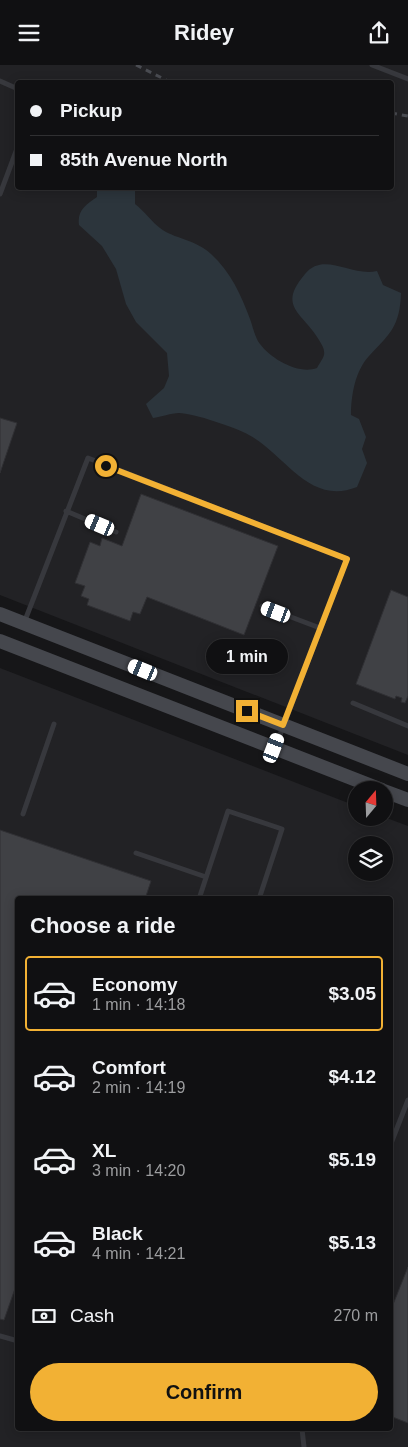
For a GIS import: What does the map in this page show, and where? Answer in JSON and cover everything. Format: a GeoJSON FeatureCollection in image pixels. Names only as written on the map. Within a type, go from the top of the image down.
{"type":"FeatureCollection","features":[{"type":"Feature","properties":{"kind":"main road"},"geometry":{"type":"LineString","coordinates":[[0,614],[408,774]]}},
{"type":"Feature","properties":{"kind":"main road"},"geometry":{"type":"LineString","coordinates":[[0,641],[360,781]]}},
{"type":"Feature","properties":{"kind":"main road"},"geometry":{"type":"LineString","coordinates":[[393,794],[408,800]]}},
{"type":"Feature","properties":{"kind":"lane"},"geometry":{"type":"LineString","coordinates":[[372,65],[408,79]]}},
{"type":"Feature","properties":{"kind":"lane"},"geometry":{"type":"LineString","coordinates":[[0,81],[15,88]]}},
{"type":"Feature","properties":{"kind":"lane"},"geometry":{"type":"LineString","coordinates":[[0,194],[15,154]]}},
{"type":"Feature","properties":{"kind":"lane"},"geometry":{"type":"LineString","coordinates":[[24,623],[66,511],[88,459],[347,559],[274,748]]}},
{"type":"Feature","properties":{"kind":"lane"},"geometry":{"type":"LineString","coordinates":[[66,511],[116,532]]}},
{"type":"Feature","properties":{"kind":"lane"},"geometry":{"type":"LineString","coordinates":[[262,606],[320,628]]}},
{"type":"Feature","properties":{"kind":"lane"},"geometry":{"type":"LineString","coordinates":[[353,703],[408,726]]}},
{"type":"Feature","properties":{"kind":"lane"},"geometry":{"type":"LineString","coordinates":[[23,814],[54,724]]}},
{"type":"Feature","properties":{"kind":"lane"},"geometry":{"type":"LineString","coordinates":[[200,896],[228,811],[282,829],[260,896]]}},
{"type":"Feature","properties":{"kind":"lane"},"geometry":{"type":"LineString","coordinates":[[136,853],[206,877]]}},
{"type":"Feature","properties":{"kind":"lane"},"geometry":{"type":"LineString","coordinates":[[393,1138],[408,1100]]}},
{"type":"Feature","properties":{"kind":"lane"},"geometry":{"type":"LineString","coordinates":[[0,1336],[15,1340]]}},
{"type":"Feature","properties":{"kind":"lane"},"geometry":{"type":"LineString","coordinates":[[302,1431],[304,1447]]}},
{"type":"Feature","properties":{"kind":"shaded area"},"geometry":{"type":"Polygon","coordinates":[[[0,65],[408,65],[408,755],[0,595],[0,65]]]}},
{"type":"Feature","properties":{"kind":"shaded area"},"geometry":{"type":"Polygon","coordinates":[[[97,190],[135,190],[135,204],[157,226],[172,235],[198,245],[211,254],[235,284],[255,336],[260,344],[278,360],[294,367],[310,370],[317,368],[324,355],[324,349],[295,309],[293,302],[293,294],[297,285],[312,268],[329,265],[357,271],[377,271],[383,285],[401,293],[399,314],[396,322],[383,342],[364,362],[355,384],[351,415],[359,419],[366,437],[362,449],[367,463],[357,487],[340,491],[325,490],[311,484],[249,435],[215,421],[179,413],[153,418],[146,404],[164,388],[169,376],[167,353],[136,322],[126,304],[116,269],[102,246],[79,225],[79,215],[86,205],[97,197],[97,190]]]}},
{"type":"Feature","properties":{"kind":"shaded area"},"geometry":{"type":"Polygon","coordinates":[[[0,668],[348,803],[348,826],[393,826],[393,820],[408,826],[408,1447],[0,1447],[0,668]]]}},
{"type":"Feature","properties":{"kind":"building"},"geometry":{"type":"Polygon","coordinates":[[[0,418],[17,423],[0,473],[0,418]]]}},
{"type":"Feature","properties":{"kind":"building"},"geometry":{"type":"Polygon","coordinates":[[[141,494],[278,546],[244,635],[147,597],[140,614],[133,612],[130,621],[87,605],[89,599],[81,596],[85,586],[75,583],[90,542],[100,546],[102,538],[122,546],[141,494]]]}},
{"type":"Feature","properties":{"kind":"building"},"geometry":{"type":"Polygon","coordinates":[[[391,590],[408,597],[408,696],[405,703],[401,702],[402,698],[396,696],[395,699],[356,684],[391,590]]]}},
{"type":"Feature","properties":{"kind":"building"},"geometry":{"type":"Polygon","coordinates":[[[0,830],[151,881],[146,896],[15,896],[15,1289],[4,1320],[0,1319],[0,830]]]}},
{"type":"Feature","properties":{"kind":"building"},"geometry":{"type":"Polygon","coordinates":[[[408,1267],[408,1423],[393,1417],[393,1304],[408,1267]]]}},
{"type":"Feature","properties":{"kind":"railway"},"geometry":{"type":"LineString","coordinates":[[136,65],[166,80]]}},
{"type":"Feature","properties":{"kind":"railway"},"geometry":{"type":"LineString","coordinates":[[394,114],[408,116]]}},
{"type":"Feature","properties":{"kind":"route"},"geometry":{"type":"LineString","coordinates":[[106,466],[347,559],[283,725],[247,711]]}}]}
